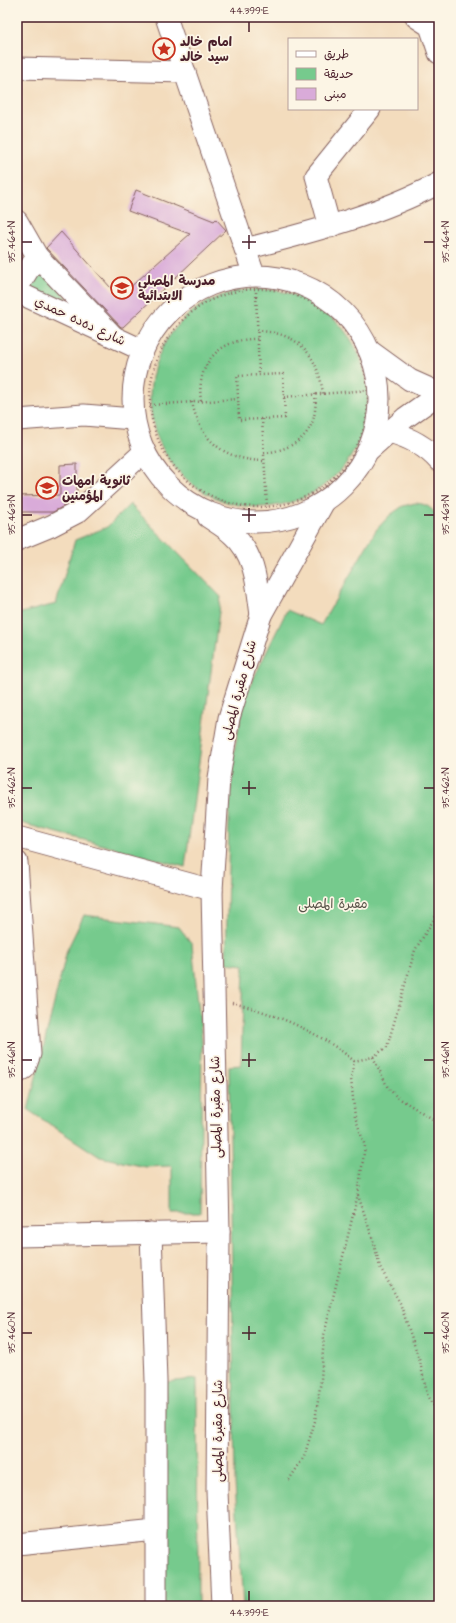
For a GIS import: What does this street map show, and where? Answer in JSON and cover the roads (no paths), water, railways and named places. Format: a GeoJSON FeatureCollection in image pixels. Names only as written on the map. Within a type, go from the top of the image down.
{"type":"FeatureCollection","features":[{"type":"Feature","properties":{"kind":"street"},"geometry":{"type":"LineString","coordinates":[[416,17],[430,26],[439,53]]}},
{"type":"Feature","properties":{"kind":"street"},"geometry":{"type":"LineString","coordinates":[[170,19],[185,72],[255,282]]}},
{"type":"Feature","properties":{"kind":"street"},"geometry":{"type":"LineString","coordinates":[[17,68],[185,72]]}},
{"type":"Feature","properties":{"kind":"street"},"geometry":{"type":"LineString","coordinates":[[330,227],[316,176],[369,110]]}},
{"type":"Feature","properties":{"kind":"street"},"geometry":{"type":"LineString","coordinates":[[245,249],[330,227],[420,193],[439,183]]}},
{"type":"Feature","properties":{"kind":"street"},"geometry":{"type":"LineString","coordinates":[[17,221],[37,256],[113,336]]}},
{"type":"Feature","properties":{"kind":"street"},"geometry":{"type":"LineString","coordinates":[[17,288],[37,256]]}},
{"type":"Feature","properties":{"kind":"street"},"geometry":{"type":"LineString","coordinates":[[290,280],[323,295],[351,320],[370,351],[378,375],[380,401],[377,426],[369,450],[357,470],[342,487],[324,502],[293,517],[258,522],[223,518],[191,504],[163,481],[144,452],[133,419],[133,384],[142,350],[160,320],[187,296],[219,281],[255,282],[290,280]]}},
{"type":"Feature","properties":{"kind":"street","name":"شارع دەدە حمدي"},"geometry":{"type":"LineString","coordinates":[[17,292],[142,350]]}},
{"type":"Feature","properties":{"kind":"street"},"geometry":{"type":"LineString","coordinates":[[369,450],[388,432],[439,393],[410,380],[370,351]]}},
{"type":"Feature","properties":{"kind":"street"},"geometry":{"type":"LineString","coordinates":[[17,420],[84,415],[133,419]]}},
{"type":"Feature","properties":{"kind":"street"},"geometry":{"type":"LineString","coordinates":[[388,432],[406,437],[421,445],[439,461]]}},
{"type":"Feature","properties":{"kind":"street"},"geometry":{"type":"LineString","coordinates":[[17,540],[78,512],[144,452]]}},
{"type":"Feature","properties":{"kind":"street","name":"شارع مقبرة المصلى"},"geometry":{"type":"LineString","coordinates":[[222,1606],[217,1491],[219,1232],[212,890],[219,778],[229,718],[261,615],[324,502]]}},
{"type":"Feature","properties":{"kind":"street","name":"شارع مقبرة المصلى"},"geometry":{"type":"LineString","coordinates":[[191,504],[234,536],[249,554],[255,574],[261,615]]}},
{"type":"Feature","properties":{"kind":"street"},"geometry":{"type":"LineString","coordinates":[[17,837],[212,890]]}},
{"type":"Feature","properties":{"kind":"street"},"geometry":{"type":"LineString","coordinates":[[17,862],[30,1054],[25,1068],[17,1073]]}},
{"type":"Feature","properties":{"kind":"street"},"geometry":{"type":"LineString","coordinates":[[17,1236],[219,1232]]}},
{"type":"Feature","properties":{"kind":"street"},"geometry":{"type":"LineString","coordinates":[[151,1233],[156,1381],[156,1606]]}},
{"type":"Feature","properties":{"kind":"street"},"geometry":{"type":"LineString","coordinates":[[17,1544],[156,1530]]}},
{"type":"Feature","properties":{"kind":"place","name":"امام خالد سيد خالد"},"geometry":{"type":"Point","coordinates":[164,49]}},
{"type":"Feature","properties":{"kind":"place","name":"مدرسة المصلى الابتدائية"},"geometry":{"type":"Point","coordinates":[122,288]}},
{"type":"Feature","properties":{"kind":"place","name":"ثانوية امهات المؤمنين"},"geometry":{"type":"Point","coordinates":[47,488]}},
{"type":"Feature","properties":{"kind":"park label","name":"مقبرة المصلى"},"geometry":{"type":"Point","coordinates":[333,904]}}]}
